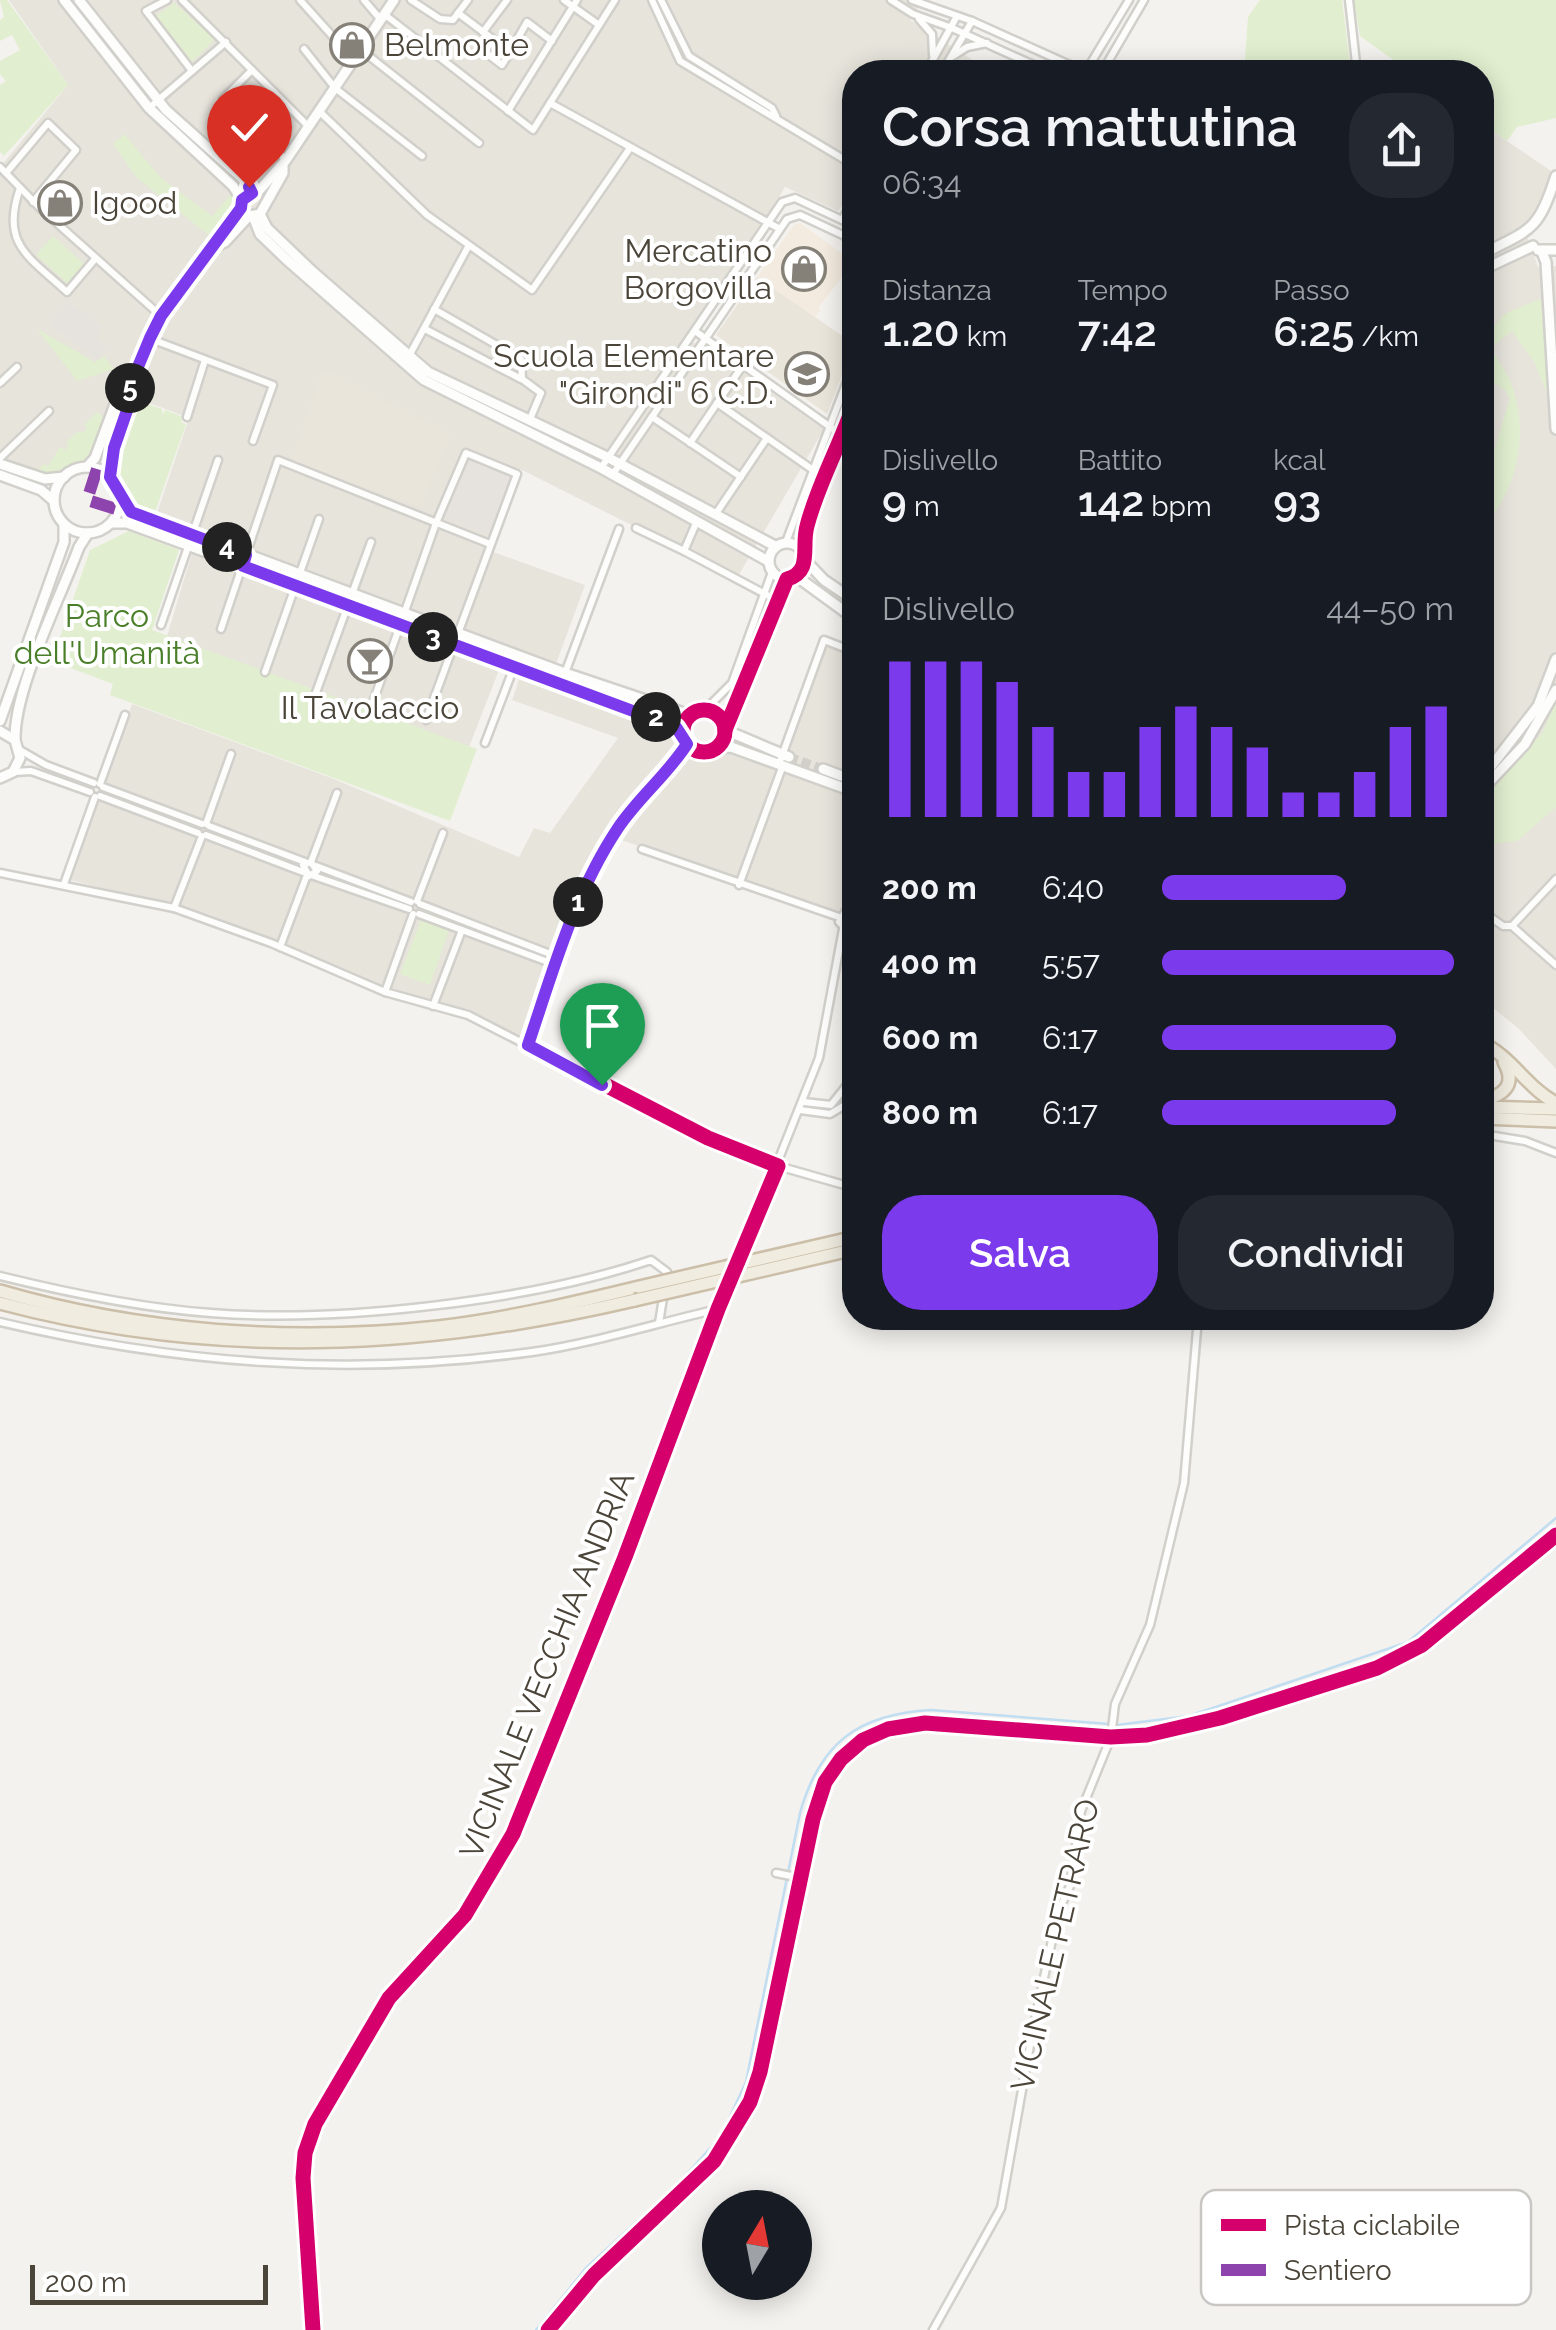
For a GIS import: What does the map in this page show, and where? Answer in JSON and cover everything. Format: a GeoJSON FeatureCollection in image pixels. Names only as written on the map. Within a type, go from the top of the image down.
{"type":"FeatureCollection","features":[{"type":"Feature","properties":{"kind":"highway"},"geometry":{"type":"LineString","coordinates":[[1494,1051],[1556,1106]]}},
{"type":"Feature","properties":{"kind":"highway"},"geometry":{"type":"LineString","coordinates":[[1494,1099],[1509,1086],[1509,1071],[1499,1054]]}},
{"type":"Feature","properties":{"kind":"highway"},"geometry":{"type":"LineString","coordinates":[[1494,1104],[1556,1106]]}},
{"type":"Feature","properties":{"kind":"highway"},"geometry":{"type":"LineString","coordinates":[[1494,1118],[1556,1121]]}},
{"type":"Feature","properties":{"kind":"highway"},"geometry":{"type":"LineString","coordinates":[[0,1303],[136,1331],[246,1342],[331,1344],[438,1337],[534,1324],[842,1240]]}},
{"type":"Feature","properties":{"kind":"highway"},"geometry":{"type":"LineString","coordinates":[[0,1291],[136,1321],[245,1332],[332,1334],[456,1324],[532,1312],[842,1252]]}},
{"type":"Feature","properties":{"kind":"street"},"geometry":{"type":"LineString","coordinates":[[167,0],[146,11],[192,71]]}},
{"type":"Feature","properties":{"kind":"street"},"geometry":{"type":"LineString","coordinates":[[182,0],[309,127]]}},
{"type":"Feature","properties":{"kind":"street"},"geometry":{"type":"LineString","coordinates":[[300,0],[353,59]]}},
{"type":"Feature","properties":{"kind":"street"},"geometry":{"type":"LineString","coordinates":[[364,0],[533,130],[614,0]]}},
{"type":"Feature","properties":{"kind":"street"},"geometry":{"type":"LineString","coordinates":[[260,234],[251,210],[254,194],[285,162],[394,0]]}},
{"type":"Feature","properties":{"kind":"street"},"geometry":{"type":"LineString","coordinates":[[411,0],[440,19],[453,20],[468,0]]}},
{"type":"Feature","properties":{"kind":"street"},"geometry":{"type":"LineString","coordinates":[[483,32],[507,0]]}},
{"type":"Feature","properties":{"kind":"street"},"geometry":{"type":"LineString","coordinates":[[564,0],[599,25]]}},
{"type":"Feature","properties":{"kind":"street"},"geometry":{"type":"LineString","coordinates":[[652,0],[680,61],[842,158]]}},
{"type":"Feature","properties":{"kind":"street"},"geometry":{"type":"LineString","coordinates":[[661,0],[689,56],[772,108],[776,117]]}},
{"type":"Feature","properties":{"kind":"street"},"geometry":{"type":"LineString","coordinates":[[891,0],[913,14],[1022,60]]}},
{"type":"Feature","properties":{"kind":"street"},"geometry":{"type":"LineString","coordinates":[[912,0],[972,21],[1056,60]]}},
{"type":"Feature","properties":{"kind":"street"},"geometry":{"type":"LineString","coordinates":[[1090,60],[1129,0]]}},
{"type":"Feature","properties":{"kind":"street"},"geometry":{"type":"LineString","coordinates":[[1109,60],[1144,0]]}},
{"type":"Feature","properties":{"kind":"street"},"geometry":{"type":"LineString","coordinates":[[1349,0],[1356,60]]}},
{"type":"Feature","properties":{"kind":"street"},"geometry":{"type":"LineString","coordinates":[[71,1],[158,100],[200,144],[242,178],[254,194],[251,210],[214,247],[161,316],[130,386],[132,396],[114,448],[110,477],[131,512],[565,673],[690,714],[705,710],[732,683],[767,595],[770,567],[842,393]]}},
{"type":"Feature","properties":{"kind":"street"},"geometry":{"type":"LineString","coordinates":[[71,1],[149,108],[233,186],[267,228],[408,357],[428,372],[804,557],[824,580],[842,593]]}},
{"type":"Feature","properties":{"kind":"street"},"geometry":{"type":"LineString","coordinates":[[508,111],[574,4]]}},
{"type":"Feature","properties":{"kind":"street"},"geometry":{"type":"LineString","coordinates":[[458,13],[510,52]]}},
{"type":"Feature","properties":{"kind":"street"},"geometry":{"type":"LineString","coordinates":[[913,14],[932,34],[932,60]]}},
{"type":"Feature","properties":{"kind":"street"},"geometry":{"type":"LineString","coordinates":[[933,60],[957,16]]}},
{"type":"Feature","properties":{"kind":"street"},"geometry":{"type":"LineString","coordinates":[[950,60],[972,21]]}},
{"type":"Feature","properties":{"kind":"street"},"geometry":{"type":"LineString","coordinates":[[492,39],[485,52],[502,65],[528,22],[552,42]]}},
{"type":"Feature","properties":{"kind":"street"},"geometry":{"type":"LineString","coordinates":[[149,108],[226,42]]}},
{"type":"Feature","properties":{"kind":"street"},"geometry":{"type":"LineString","coordinates":[[952,56],[967,47],[986,44]]}},
{"type":"Feature","properties":{"kind":"street"},"geometry":{"type":"LineString","coordinates":[[304,49],[335,88],[422,156]]}},
{"type":"Feature","properties":{"kind":"street"},"geometry":{"type":"LineString","coordinates":[[360,49],[479,143]]}},
{"type":"Feature","properties":{"kind":"street"},"geometry":{"type":"LineString","coordinates":[[252,70],[223,99],[285,162]]}},
{"type":"Feature","properties":{"kind":"street"},"geometry":{"type":"LineString","coordinates":[[550,103],[780,229]]}},
{"type":"Feature","properties":{"kind":"street"},"geometry":{"type":"LineString","coordinates":[[319,111],[404,195],[468,247],[532,290],[630,148]]}},
{"type":"Feature","properties":{"kind":"street"},"geometry":{"type":"LineString","coordinates":[[33,202],[76,150],[48,123],[3,170],[33,202],[161,316]]}},
{"type":"Feature","properties":{"kind":"street"},"geometry":{"type":"LineString","coordinates":[[214,247],[225,242],[283,173],[285,162]]}},
{"type":"Feature","properties":{"kind":"street"},"geometry":{"type":"LineString","coordinates":[[1494,248],[1548,218],[1556,176]]}},
{"type":"Feature","properties":{"kind":"street"},"geometry":{"type":"LineString","coordinates":[[20,188],[11,224],[22,250],[32,261],[66,292],[95,259]]}},
{"type":"Feature","properties":{"kind":"street"},"geometry":{"type":"LineString","coordinates":[[601,468],[788,198],[842,220]]}},
{"type":"Feature","properties":{"kind":"street"},"geometry":{"type":"LineString","coordinates":[[613,474],[780,229],[795,214],[842,235]]}},
{"type":"Feature","properties":{"kind":"street"},"geometry":{"type":"LineString","coordinates":[[234,231],[250,228],[260,234],[424,380],[698,520],[842,610]]}},
{"type":"Feature","properties":{"kind":"street"},"geometry":{"type":"LineString","coordinates":[[1530,231],[1546,262],[1556,429]]}},
{"type":"Feature","properties":{"kind":"street"},"geometry":{"type":"LineString","coordinates":[[408,357],[468,247]]}},
{"type":"Feature","properties":{"kind":"street"},"geometry":{"type":"LineString","coordinates":[[1494,266],[1538,249],[1556,252]]}},
{"type":"Feature","properties":{"kind":"street"},"geometry":{"type":"LineString","coordinates":[[434,309],[521,359],[522,379]]}},
{"type":"Feature","properties":{"kind":"street"},"geometry":{"type":"LineString","coordinates":[[424,329],[522,379],[541,393],[530,420]]}},
{"type":"Feature","properties":{"kind":"street"},"geometry":{"type":"LineString","coordinates":[[695,330],[842,435]]}},
{"type":"Feature","properties":{"kind":"street"},"geometry":{"type":"LineString","coordinates":[[150,338],[273,385],[253,441]]}},
{"type":"Feature","properties":{"kind":"street"},"geometry":{"type":"LineString","coordinates":[[187,417],[205,360]]}},
{"type":"Feature","properties":{"kind":"street"},"geometry":{"type":"LineString","coordinates":[[690,443],[743,365]]}},
{"type":"Feature","properties":{"kind":"street"},"geometry":{"type":"LineString","coordinates":[[0,383],[17,367]]}},
{"type":"Feature","properties":{"kind":"street"},"geometry":{"type":"LineString","coordinates":[[48,411],[0,461],[44,479],[64,477],[86,467],[95,458],[120,391],[130,386]]}},
{"type":"Feature","properties":{"kind":"street"},"geometry":{"type":"LineString","coordinates":[[717,404],[813,470]]}},
{"type":"Feature","properties":{"kind":"street"},"geometry":{"type":"LineString","coordinates":[[652,418],[741,477]]}},
{"type":"Feature","properties":{"kind":"street"},"geometry":{"type":"LineString","coordinates":[[715,515],[768,438]]}},
{"type":"Feature","properties":{"kind":"street"},"geometry":{"type":"LineString","coordinates":[[716,748],[804,557],[806,526],[842,438]]}},
{"type":"Feature","properties":{"kind":"street"},"geometry":{"type":"LineString","coordinates":[[372,705],[436,523],[466,452],[516,474],[426,720]]}},
{"type":"Feature","properties":{"kind":"street"},"geometry":{"type":"LineString","coordinates":[[160,625],[218,460]]}},
{"type":"Feature","properties":{"kind":"street"},"geometry":{"type":"LineString","coordinates":[[221,629],[278,460],[490,544]]}},
{"type":"Feature","properties":{"kind":"street"},"geometry":{"type":"LineString","coordinates":[[86,467],[110,477]]}},
{"type":"Feature","properties":{"kind":"street"},"geometry":{"type":"LineString","coordinates":[[0,475],[40,490],[54,501],[64,524],[64,542],[0,721]]}},
{"type":"Feature","properties":{"kind":"street"},"geometry":{"type":"LineString","coordinates":[[54,501],[64,477]]}},
{"type":"Feature","properties":{"kind":"street"},"geometry":{"type":"LineString","coordinates":[[112,523],[121,499]]}},
{"type":"Feature","properties":{"kind":"street"},"geometry":{"type":"LineString","coordinates":[[265,672],[319,519]]}},
{"type":"Feature","properties":{"kind":"street"},"geometry":{"type":"LineString","coordinates":[[684,551],[698,520]]}},
{"type":"Feature","properties":{"kind":"street"},"geometry":{"type":"LineString","coordinates":[[557,961],[462,930],[415,907],[308,874],[202,835],[97,790],[20,750],[15,740],[15,722],[78,547],[88,534],[112,523],[127,523],[667,722],[702,752],[731,747],[784,760]]}},
{"type":"Feature","properties":{"kind":"street"},"geometry":{"type":"LineString","coordinates":[[64,524],[88,534]]}},
{"type":"Feature","properties":{"kind":"street"},"geometry":{"type":"LineString","coordinates":[[636,528],[767,595]]}},
{"type":"Feature","properties":{"kind":"street"},"geometry":{"type":"LineString","coordinates":[[565,673],[619,529]]}},
{"type":"Feature","properties":{"kind":"street"},"geometry":{"type":"LineString","coordinates":[[314,698],[370,542]]}},
{"type":"Feature","properties":{"kind":"street"},"geometry":{"type":"LineString","coordinates":[[739,885],[824,640],[842,647]]}},
{"type":"Feature","properties":{"kind":"street"},"geometry":{"type":"LineString","coordinates":[[1494,763],[1538,706],[1556,659]]}},
{"type":"Feature","properties":{"kind":"street"},"geometry":{"type":"LineString","coordinates":[[485,743],[514,667]]}},
{"type":"Feature","properties":{"kind":"street"},"geometry":{"type":"LineString","coordinates":[[1494,777],[1525,744],[1556,690]]}},
{"type":"Feature","properties":{"kind":"street"},"geometry":{"type":"LineString","coordinates":[[705,710],[716,714],[724,730],[842,786]]}},
{"type":"Feature","properties":{"kind":"street"},"geometry":{"type":"LineString","coordinates":[[528,1045],[579,898],[617,830],[661,772],[679,756],[687,742],[684,724],[690,714]]}},
{"type":"Feature","properties":{"kind":"street"},"geometry":{"type":"LineString","coordinates":[[64,884],[126,715]]}},
{"type":"Feature","properties":{"kind":"street"},"geometry":{"type":"LineString","coordinates":[[0,731],[15,740]]}},
{"type":"Feature","properties":{"kind":"street"},"geometry":{"type":"LineString","coordinates":[[13,772],[20,750]]}},
{"type":"Feature","properties":{"kind":"street"},"geometry":{"type":"LineString","coordinates":[[174,908],[231,754]]}},
{"type":"Feature","properties":{"kind":"street"},"geometry":{"type":"LineString","coordinates":[[823,769],[842,776]]}},
{"type":"Feature","properties":{"kind":"street"},"geometry":{"type":"LineString","coordinates":[[0,778],[31,771],[206,825],[557,961]]}},
{"type":"Feature","properties":{"kind":"street"},"geometry":{"type":"LineString","coordinates":[[280,947],[337,793]]}},
{"type":"Feature","properties":{"kind":"street"},"geometry":{"type":"LineString","coordinates":[[385,992],[443,833]]}},
{"type":"Feature","properties":{"kind":"street"},"geometry":{"type":"LineString","coordinates":[[642,849],[842,917]]}},
{"type":"Feature","properties":{"kind":"street"},"geometry":{"type":"LineString","coordinates":[[308,874],[311,863]]}},
{"type":"Feature","properties":{"kind":"street"},"geometry":{"type":"LineString","coordinates":[[0,874],[174,908],[385,992],[468,1015],[708,1138],[778,1166],[842,1184]]}},
{"type":"Feature","properties":{"kind":"street"},"geometry":{"type":"LineString","coordinates":[[1512,926],[1556,879]]}},
{"type":"Feature","properties":{"kind":"street"},"geometry":{"type":"LineString","coordinates":[[839,917],[842,925]]}},
{"type":"Feature","properties":{"kind":"street"},"geometry":{"type":"LineString","coordinates":[[1494,919],[1503,926],[1512,926],[1556,965]]}},
{"type":"Feature","properties":{"kind":"street"},"geometry":{"type":"LineString","coordinates":[[433,1006],[462,930]]}},
{"type":"Feature","properties":{"kind":"street","name":"VICINALE VECCHIA ANDRIA"},"geometry":{"type":"LineString","coordinates":[[313,2330],[304,2178],[305,2153],[315,2124],[389,1998],[465,1915],[514,1834],[820,1058],[842,934]]}},
{"type":"Feature","properties":{"kind":"street"},"geometry":{"type":"LineString","coordinates":[[802,1106],[831,1105],[842,1091]]}},
{"type":"Feature","properties":{"kind":"street"},"geometry":{"type":"LineString","coordinates":[[802,1106],[830,1114],[842,1110]]}},
{"type":"Feature","properties":{"kind":"street"},"geometry":{"type":"LineString","coordinates":[[1494,1136],[1556,1153]]}},
{"type":"Feature","properties":{"kind":"street"},"geometry":{"type":"LineString","coordinates":[[0,1276],[79,1295],[212,1313],[332,1313],[494,1297],[651,1260],[667,1272],[659,1322]]}},
{"type":"Feature","properties":{"kind":"street"},"geometry":{"type":"LineString","coordinates":[[0,1322],[213,1361],[373,1366],[534,1352],[718,1309]]}},
{"type":"Feature","properties":{"kind":"street","name":"VICINALE PETRARO"},"geometry":{"type":"LineString","coordinates":[[933,2330],[1000,2208],[1058,1912],[1070,1886],[1081,1812],[1150,1624],[1184,1483],[1197,1330]]}},
{"type":"Feature","properties":{"kind":"street"},"geometry":{"type":"LineString","coordinates":[[548,2330],[568,2302],[683,2193],[729,2141],[760,2072],[825,1782],[841,1759],[863,1740],[888,1729],[925,1723],[1147,1735],[1220,1718],[1404,1657],[1556,1534]]}},
{"type":"Feature","properties":{"kind":"street"},"geometry":{"type":"LineString","coordinates":[[776,1873],[801,1878]]}},
{"type":"Feature","properties":{"kind":"shaded area"},"geometry":{"type":"Polygon","coordinates":[[[9,0],[923,0],[910,20],[973,60],[842,60],[842,208],[838,211],[785,187],[747,251],[683,340],[706,346],[824,429],[737,578],[520,469],[485,549],[585,585],[549,683],[660,721],[675,732],[685,756],[731,752],[778,768],[826,647],[842,652],[842,913],[618,839],[598,873],[528,1047],[468,1015],[394,991],[208,914],[70,880],[132,704],[334,779],[519,857],[534,828],[550,833],[618,738],[512,700],[521,674],[501,665],[469,747],[167,636],[198,533],[156,516],[189,418],[115,390],[92,457],[86,462],[57,476],[45,476],[0,458],[0,167],[68,85],[9,0]]]}},
{"type":"Feature","properties":{"kind":"shaded area"},"geometry":{"type":"Polygon","coordinates":[[[1494,132],[1554,173],[1524,228],[1538,267],[1556,266],[1556,1069],[1494,1009],[1494,132]]]}},
{"type":"Feature","properties":{"kind":"shaded area","name":"Mercatino Borgovilla"},"geometry":{"type":"Polygon","coordinates":[[[800,223],[842,253],[842,277],[815,317],[757,277],[794,225],[800,223]]]}},
{"type":"Feature","properties":{"kind":"shaded area","name":"Scuola Elementare \"Girondi\" 6 C.D."},"geometry":{"type":"Polygon","coordinates":[[[757,277],[842,336],[842,375],[827,414],[716,335],[757,277]]]}},
{"type":"Feature","properties":{"kind":"shaded area"},"geometry":{"type":"Polygon","coordinates":[[[69,302],[102,327],[95,338],[106,347],[97,359],[49,324],[69,302]]]}},
{"type":"Feature","properties":{"kind":"shaded area"},"geometry":{"type":"Polygon","coordinates":[[[323,369],[451,434],[421,507],[291,461],[323,369]]]}},
{"type":"Feature","properties":{"kind":"shaded area"},"geometry":{"type":"Polygon","coordinates":[[[467,459],[511,477],[488,535],[443,517],[467,459]]]}},
{"type":"Feature","properties":{"kind":"green space"},"geometry":{"type":"Polygon","coordinates":[[[0,0],[7,0],[68,85],[4,156],[0,152],[0,85],[6,81],[0,74],[0,61],[20,50],[12,35],[0,41],[0,20],[4,17],[0,0]]]}},
{"type":"Feature","properties":{"kind":"green space"},"geometry":{"type":"Polygon","coordinates":[[[1260,0],[1342,0],[1350,60],[1245,60],[1248,17],[1260,0]]]}},
{"type":"Feature","properties":{"kind":"green space"},"geometry":{"type":"Polygon","coordinates":[[[1354,0],[1556,0],[1556,118],[1517,127],[1507,141],[1494,132],[1494,60],[1393,60],[1360,36],[1354,0]]]}},
{"type":"Feature","properties":{"kind":"green space"},"geometry":{"type":"Polygon","coordinates":[[[174,3],[215,39],[192,62],[156,16],[174,3]]]}},
{"type":"Feature","properties":{"kind":"green space"},"geometry":{"type":"Polygon","coordinates":[[[124,134],[161,178],[212,216],[231,194],[237,199],[211,237],[137,178],[113,144],[124,134]]]}},
{"type":"Feature","properties":{"kind":"green space"},"geometry":{"type":"Polygon","coordinates":[[[53,236],[84,264],[67,283],[36,255],[53,236]]]}},
{"type":"Feature","properties":{"kind":"green space"},"geometry":{"type":"Polygon","coordinates":[[[1541,299],[1549,399],[1535,363],[1512,331],[1494,346],[1494,326],[1506,313],[1541,299]]]}},
{"type":"Feature","properties":{"kind":"green space"},"geometry":{"type":"Polygon","coordinates":[[[37,329],[95,362],[104,356],[114,369],[77,381],[37,329]]]}},
{"type":"Feature","properties":{"kind":"green space"},"geometry":{"type":"Polygon","coordinates":[[[1494,353],[1513,389],[1520,425],[1511,481],[1494,513],[1494,452],[1510,398],[1494,382],[1494,353]]]}},
{"type":"Feature","properties":{"kind":"green space"},"geometry":{"type":"Polygon","coordinates":[[[139,401],[162,409],[163,415],[165,410],[183,417],[181,422],[186,424],[154,515],[128,502],[114,472],[139,401]]]}},
{"type":"Feature","properties":{"kind":"green space"},"geometry":{"type":"Polygon","coordinates":[[[97,412],[104,417],[87,459],[55,475],[37,470],[44,464],[48,466],[60,447],[65,450],[69,445],[66,442],[78,431],[82,433],[87,428],[84,425],[97,412]]]}},
{"type":"Feature","properties":{"kind":"green space","name":"Parco dell'Umanità"},"geometry":{"type":"Polygon","coordinates":[[[129,531],[179,550],[152,630],[477,749],[450,821],[110,695],[113,684],[52,661],[90,550],[129,531]]]}},
{"type":"Feature","properties":{"kind":"green space"},"geometry":{"type":"Polygon","coordinates":[[[1556,701],[1556,807],[1517,841],[1494,844],[1494,783],[1543,732],[1556,701]]]}},
{"type":"Feature","properties":{"kind":"green space"},"geometry":{"type":"Polygon","coordinates":[[[421,920],[449,930],[430,985],[400,974],[421,920]]]}},
{"type":"Feature","properties":{"kind":"waterway"},"geometry":{"type":"LineString","coordinates":[[1117,1725],[1189,1716],[1408,1642],[1556,1518]]}},
{"type":"Feature","properties":{"kind":"waterway"},"geometry":{"type":"LineString","coordinates":[[536,2330],[586,2268],[677,2185],[721,2136],[746,2082],[800,1813],[808,1788],[831,1750],[863,1726],[883,1718],[931,1710],[1109,1724]]}},
{"type":"Feature","properties":{"kind":"tunnel"},"geometry":{"type":"LineString","coordinates":[[789,757],[823,769]]}},
{"type":"Feature","properties":{"kind":"marked path"},"geometry":{"type":"LineString","coordinates":[[97,469],[87,500],[119,510]]}},
{"type":"Feature","properties":{"kind":"cycle path"},"geometry":{"type":"LineString","coordinates":[[725,730],[787,579],[795,576],[803,565],[805,534],[812,510],[842,434]]}},
{"type":"Feature","properties":{"kind":"cycle path"},"geometry":{"type":"LineString","coordinates":[[704,710],[719,716],[725,731],[719,746],[704,752],[689,746],[683,731],[689,716],[704,710]]}},
{"type":"Feature","properties":{"kind":"cycle path"},"geometry":{"type":"LineString","coordinates":[[313,2330],[303,2178],[305,2153],[315,2124],[389,1998],[465,1915],[513,1834],[625,1557],[718,1309],[778,1166],[708,1138],[528,1045],[589,879],[626,817],[687,744]]}},
{"type":"Feature","properties":{"kind":"cycle path"},"geometry":{"type":"LineString","coordinates":[[548,2330],[594,2275],[714,2161],[750,2102],[760,2072],[813,1819],[825,1782],[841,1759],[863,1740],[888,1729],[925,1723],[1111,1737],[1147,1735],[1220,1718],[1377,1668],[1422,1645],[1556,1535]]}},
{"type":"Feature","properties":{"kind":"place","name":"Belmonte"},"geometry":{"type":"Point","coordinates":[352,45]}},
{"type":"Feature","properties":{"kind":"place","name":"Igood"},"geometry":{"type":"Point","coordinates":[60,203]}},
{"type":"Feature","properties":{"kind":"place","name":"Mercatino Borgovilla"},"geometry":{"type":"Point","coordinates":[804,269]}},
{"type":"Feature","properties":{"kind":"place","name":"Scuola Elementare \"Girondi\" 6 C.D."},"geometry":{"type":"Point","coordinates":[807,374]}},
{"type":"Feature","properties":{"kind":"place","name":"Il Tavolaccio"},"geometry":{"type":"Point","coordinates":[370,661]}},
{"type":"Feature","properties":{"kind":"route"},"geometry":{"type":"LineString","coordinates":[[249,187],[252,193],[242,200],[241,208],[161,316],[150,338],[130,386],[132,396],[114,448],[110,477],[131,512],[246,555],[243,566],[676,727],[687,744],[623,821],[579,898],[528,1045],[602,1085]]}}]}
